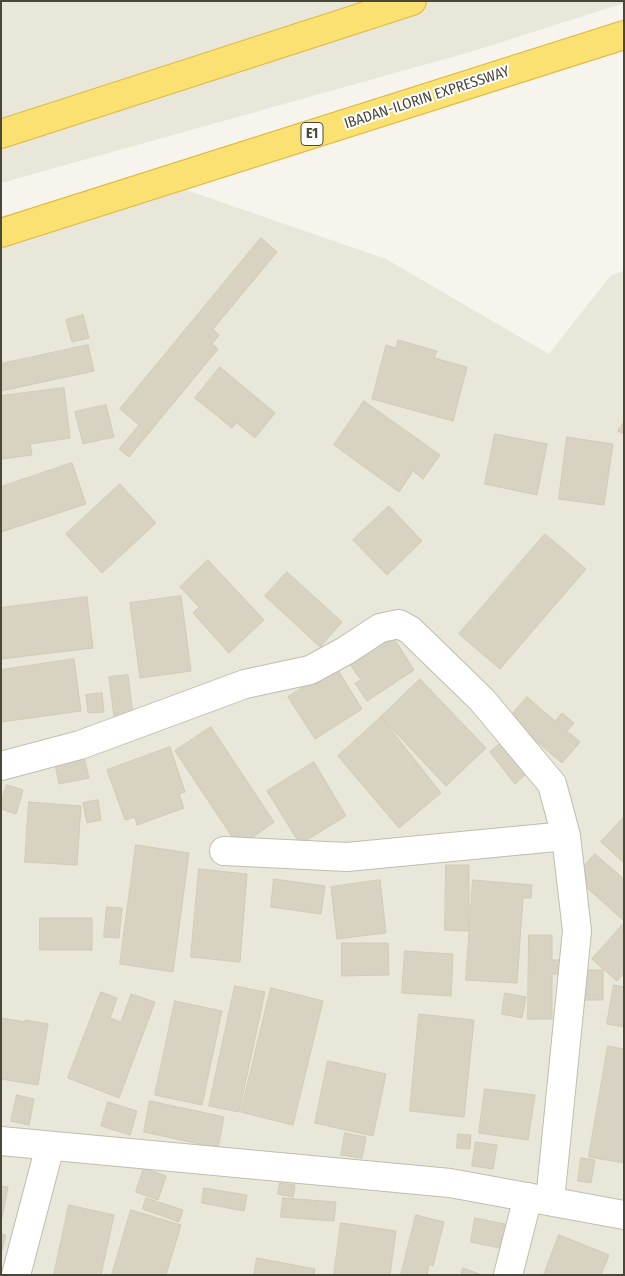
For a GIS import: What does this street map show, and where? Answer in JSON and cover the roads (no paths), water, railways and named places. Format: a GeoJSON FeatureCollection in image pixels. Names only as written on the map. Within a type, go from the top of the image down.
{"type":"FeatureCollection","features":[{"type":"Feature","properties":{"kind":"highway"},"geometry":{"type":"LineString","coordinates":[[1,134],[412,1]]}},
{"type":"Feature","properties":{"kind":"highway","name":"IBADAN-ILORIN EXPRESSWAY"},"geometry":{"type":"LineString","coordinates":[[1,233],[624,36]]}},
{"type":"Feature","properties":{"kind":"street"},"geometry":{"type":"LineString","coordinates":[[1,766],[80,746],[245,684],[310,670],[345,651],[380,628],[399,624],[410,630],[482,700],[552,784],[566,836],[577,931],[539,1199],[508,1275]]}},
{"type":"Feature","properties":{"kind":"street"},"geometry":{"type":"LineString","coordinates":[[224,851],[347,857],[566,836]]}},
{"type":"Feature","properties":{"kind":"street"},"geometry":{"type":"LineString","coordinates":[[1,1141],[450,1183],[624,1215]]}},
{"type":"Feature","properties":{"kind":"street"},"geometry":{"type":"LineString","coordinates":[[16,1275],[50,1146]]}}]}
